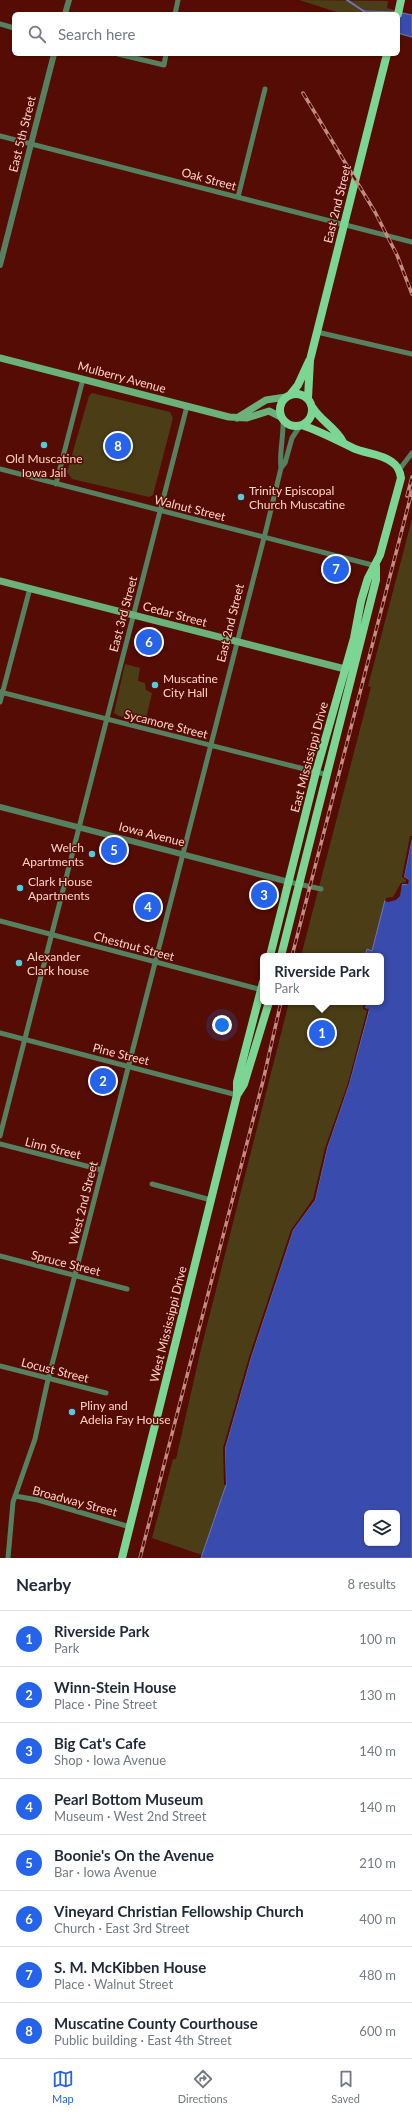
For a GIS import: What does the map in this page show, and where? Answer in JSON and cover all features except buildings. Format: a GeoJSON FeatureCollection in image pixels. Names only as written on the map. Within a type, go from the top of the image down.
{"type":"FeatureCollection","features":[{"type":"Feature","properties":{"kind":"main road"},"geometry":{"type":"LineString","coordinates":[[398,12],[401,0]]}},
{"type":"Feature","properties":{"kind":"main road","name":"East 2nd Street"},"geometry":{"type":"LineString","coordinates":[[308,398],[310,360],[386,56]]}},
{"type":"Feature","properties":{"kind":"main road","name":"Mulberry Avenue"},"geometry":{"type":"LineString","coordinates":[[0,358],[237,418],[247,418],[269,411],[282,418]]}},
{"type":"Feature","properties":{"kind":"main road","name":"East 2nd Street"},"geometry":{"type":"LineString","coordinates":[[288,396],[298,385],[310,360]]}},
{"type":"Feature","properties":{"kind":"main road"},"geometry":{"type":"LineString","coordinates":[[237,418],[266,400],[299,394],[308,398],[320,418],[339,435],[344,442],[351,447],[392,461],[399,470]]}},
{"type":"Feature","properties":{"kind":"main road"},"geometry":{"type":"LineString","coordinates":[[288,396],[281,404],[282,418],[290,425],[320,431],[336,440],[344,442]]}},
{"type":"Feature","properties":{"kind":"main road"},"geometry":{"type":"LineString","coordinates":[[301,426],[311,417],[313,408]]}},
{"type":"Feature","properties":{"kind":"main road","name":"East Mississippi Drive"},"geometry":{"type":"LineString","coordinates":[[282,953],[328,775],[376,580],[376,566],[398,493],[401,478],[399,470]]}},
{"type":"Feature","properties":{"kind":"main road","name":"East Mississippi Drive"},"geometry":{"type":"LineString","coordinates":[[271,953],[316,772],[354,638],[361,601],[368,578],[376,566]]}},
{"type":"Feature","properties":{"kind":"main road","name":"Cedar Street"},"geometry":{"type":"LineString","coordinates":[[0,581],[345,669]]}},
{"type":"Feature","properties":{"kind":"main road"},"geometry":{"type":"LineString","coordinates":[[237,1095],[237,1082],[260,995]]}},
{"type":"Feature","properties":{"kind":"main road"},"geometry":{"type":"LineString","coordinates":[[237,1095],[244,1084],[268,1005]]}},
{"type":"Feature","properties":{"kind":"main road","name":"West Mississippi Drive"},"geometry":{"type":"LineString","coordinates":[[122,1558],[237,1095]]}},
{"type":"Feature","properties":{"kind":"street"},"geometry":{"type":"LineString","coordinates":[[66,12],[69,0]]}},
{"type":"Feature","properties":{"kind":"street"},"geometry":{"type":"LineString","coordinates":[[175,12],[178,0]]}},
{"type":"Feature","properties":{"kind":"street"},"geometry":{"type":"LineString","coordinates":[[0,24],[12,27]]}},
{"type":"Feature","properties":{"kind":"street","name":"East 5th Street"},"geometry":{"type":"LineString","coordinates":[[0,265],[2,247],[32,143],[54,56]]}},
{"type":"Feature","properties":{"kind":"street"},"geometry":{"type":"LineString","coordinates":[[126,56],[164,65],[166,56]]}},
{"type":"Feature","properties":{"kind":"street"},"geometry":{"type":"LineString","coordinates":[[238,197],[265,89]]}},
{"type":"Feature","properties":{"kind":"street","name":"Oak Street"},"geometry":{"type":"LineString","coordinates":[[0,136],[412,242]]}},
{"type":"Feature","properties":{"kind":"street"},"geometry":{"type":"LineString","coordinates":[[317,332],[412,354]]}},
{"type":"Feature","properties":{"kind":"street"},"geometry":{"type":"LineString","coordinates":[[56,484],[83,379]]}},
{"type":"Feature","properties":{"kind":"street","name":"East 3rd Street"},"geometry":{"type":"LineString","coordinates":[[0,1136],[187,406]]}},
{"type":"Feature","properties":{"kind":"street","name":"East 2nd Street"},"geometry":{"type":"LineString","coordinates":[[183,853],[265,537],[281,468],[280,459],[284,435],[282,418]]}},
{"type":"Feature","properties":{"kind":"street","name":"East 2nd Street"},"geometry":{"type":"LineString","coordinates":[[281,468],[285,463],[292,438],[301,426]]}},
{"type":"Feature","properties":{"kind":"street"},"geometry":{"type":"LineString","coordinates":[[399,470],[412,453]]}},
{"type":"Feature","properties":{"kind":"street","name":"Walnut Street"},"geometry":{"type":"LineString","coordinates":[[0,469],[376,566]]}},
{"type":"Feature","properties":{"kind":"street"},"geometry":{"type":"LineString","coordinates":[[0,702],[1,693],[30,588]]}},
{"type":"Feature","properties":{"kind":"street","name":"Sycamore Street"},"geometry":{"type":"LineString","coordinates":[[1,693],[328,775]]}},
{"type":"Feature","properties":{"kind":"street","name":"Iowa Avenue"},"geometry":{"type":"LineString","coordinates":[[0,807],[321,889]]}},
{"type":"Feature","properties":{"kind":"street","name":"West 2nd Street"},"geometry":{"type":"LineString","coordinates":[[8,1558],[11,1511],[35,1439],[49,1378],[183,853]]}},
{"type":"Feature","properties":{"kind":"street","name":"Chestnut Street"},"geometry":{"type":"LineString","coordinates":[[0,922],[260,987]]}},
{"type":"Feature","properties":{"kind":"street","name":"Pine Street"},"geometry":{"type":"LineString","coordinates":[[0,1033],[237,1095]]}},
{"type":"Feature","properties":{"kind":"street","name":"Linn Street"},"geometry":{"type":"LineString","coordinates":[[0,1144],[102,1170]]}},
{"type":"Feature","properties":{"kind":"street"},"geometry":{"type":"LineString","coordinates":[[152,1184],[211,1200]]}},
{"type":"Feature","properties":{"kind":"street","name":"Spruce Street"},"geometry":{"type":"LineString","coordinates":[[0,1256],[127,1289]]}},
{"type":"Feature","properties":{"kind":"street","name":"Locust Street"},"geometry":{"type":"LineString","coordinates":[[0,1366],[106,1393]]}},
{"type":"Feature","properties":{"kind":"street","name":"Broadway Street"},"geometry":{"type":"LineString","coordinates":[[15,1496],[38,1500],[73,1512],[95,1516],[130,1527]]}},
{"type":"Feature","properties":{"kind":"shaded area"},"geometry":{"type":"Polygon","coordinates":[[[299,0],[388,1],[387,8],[412,15],[412,38],[400,35],[400,12],[337,12],[299,0]]]}},
{"type":"Feature","properties":{"kind":"shaded area"},"geometry":{"type":"Polygon","coordinates":[[[363,11],[398,12],[364,12],[363,11]]]}},
{"type":"Feature","properties":{"kind":"shaded area"},"geometry":{"type":"Polygon","coordinates":[[[400,12],[412,15],[412,37],[400,34],[400,12]]]}},
{"type":"Feature","properties":{"kind":"shaded area"},"geometry":{"type":"Polygon","coordinates":[[[92,393],[170,412],[173,418],[153,495],[149,497],[72,479],[67,472],[89,396],[92,393]]]}},
{"type":"Feature","properties":{"kind":"shaded area"},"geometry":{"type":"Polygon","coordinates":[[[412,519],[412,892],[377,931],[372,951],[367,950],[366,953],[302,953],[371,687],[368,686],[412,519]]]}},
{"type":"Feature","properties":{"kind":"shaded area"},"geometry":{"type":"Polygon","coordinates":[[[125,664],[140,668],[138,681],[145,683],[146,690],[152,693],[145,723],[119,716],[114,713],[125,664]]]}},
{"type":"Feature","properties":{"kind":"shaded area"},"geometry":{"type":"Polygon","coordinates":[[[412,838],[412,1558],[201,1558],[226,1485],[225,1448],[251,1357],[293,1230],[315,1200],[327,1148],[349,1084],[369,1010],[365,1008],[366,1005],[384,1005],[384,953],[366,953],[367,949],[372,951],[385,900],[394,898],[403,884],[406,885],[409,880],[404,877],[412,838]]]}},
{"type":"Feature","properties":{"kind":"shaded area"},"geometry":{"type":"Polygon","coordinates":[[[288,1005],[369,1005],[349,1084],[327,1148],[315,1200],[226,1485],[202,1555],[152,1538],[173,1459],[176,1459],[201,1349],[288,1005]]]}},
{"type":"Feature","properties":{"kind":"pier"},"geometry":{"type":"Polygon","coordinates":[[[410,836],[412,836],[412,838],[404,877],[409,880],[408,884],[402,884],[400,896],[396,900],[388,902],[385,901],[386,898],[393,897],[401,883],[406,882],[406,880],[402,877],[410,836]]]}},
{"type":"Feature","properties":{"kind":"pier"},"geometry":{"type":"Polygon","coordinates":[[[363,1005],[366,1005],[365,1008],[369,1009],[349,1084],[327,1148],[315,1200],[293,1230],[251,1357],[225,1448],[226,1485],[224,1485],[223,1448],[249,1357],[291,1230],[313,1199],[325,1148],[348,1083],[367,1011],[363,1009],[363,1005]]]}},
{"type":"Feature","properties":{"kind":"waterway"},"geometry":{"type":"LineString","coordinates":[[347,0],[365,12]]}},
{"type":"Feature","properties":{"kind":"railway"},"geometry":{"type":"LineString","coordinates":[[303,93],[375,212],[397,255],[412,294]]}},
{"type":"Feature","properties":{"kind":"railway"},"geometry":{"type":"LineString","coordinates":[[407,496],[412,477]]}},
{"type":"Feature","properties":{"kind":"railway"},"geometry":{"type":"LineString","coordinates":[[293,953],[412,491]]}},
{"type":"Feature","properties":{"kind":"railway"},"geometry":{"type":"LineString","coordinates":[[140,1558],[263,1081],[280,1005]]}},
{"type":"Feature","properties":{"kind":"place","name":"Old Muscatine Iowa Jail"},"geometry":{"type":"Point","coordinates":[44,445]}},
{"type":"Feature","properties":{"kind":"place","name":"Muscatine County Courthouse"},"geometry":{"type":"Point","coordinates":[118,446]}},
{"type":"Feature","properties":{"kind":"place","name":"Trinity Episcopal Church Muscatine"},"geometry":{"type":"Point","coordinates":[241,497]}},
{"type":"Feature","properties":{"kind":"place","name":"S. M. McKibben House"},"geometry":{"type":"Point","coordinates":[336,569]}},
{"type":"Feature","properties":{"kind":"place","name":"Vineyard Christian Fellowship Church"},"geometry":{"type":"Point","coordinates":[149,642]}},
{"type":"Feature","properties":{"kind":"place","name":"Muscatine City Hall"},"geometry":{"type":"Point","coordinates":[155,685]}},
{"type":"Feature","properties":{"kind":"place","name":"Boonie's On the Avenue"},"geometry":{"type":"Point","coordinates":[114,850]}},
{"type":"Feature","properties":{"kind":"place","name":"Welch Apartments"},"geometry":{"type":"Point","coordinates":[92,854]}},
{"type":"Feature","properties":{"kind":"place","name":"Clark House Apartments"},"geometry":{"type":"Point","coordinates":[20,888]}},
{"type":"Feature","properties":{"kind":"place","name":"Big Cat's Cafe"},"geometry":{"type":"Point","coordinates":[264,895]}},
{"type":"Feature","properties":{"kind":"place","name":"Pearl Bottom Museum"},"geometry":{"type":"Point","coordinates":[148,907]}},
{"type":"Feature","properties":{"kind":"place","name":"Alexander Clark house"},"geometry":{"type":"Point","coordinates":[19,963]}},
{"type":"Feature","properties":{"kind":"place","name":"Riverside Park"},"geometry":{"type":"Point","coordinates":[322,1033]}},
{"type":"Feature","properties":{"kind":"place","name":"Winn-Stein House"},"geometry":{"type":"Point","coordinates":[103,1081]}},
{"type":"Feature","properties":{"kind":"place","name":"Pliny and Adelia Fay House"},"geometry":{"type":"Point","coordinates":[72,1412]}}]}
